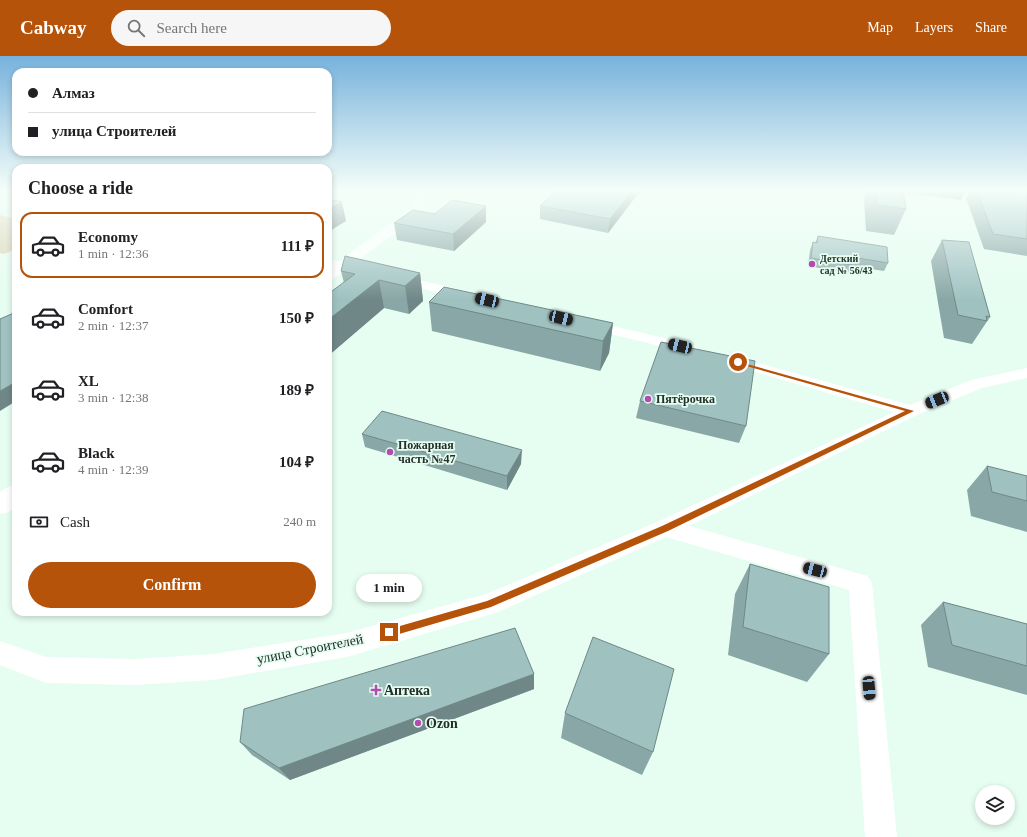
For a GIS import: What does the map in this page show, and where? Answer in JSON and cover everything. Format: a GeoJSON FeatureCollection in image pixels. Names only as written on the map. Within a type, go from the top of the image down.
{"type":"FeatureCollection","features":[{"type":"Feature","properties":{"kind":"street"},"geometry":{"type":"LineString","coordinates":[[335,265],[392,227]]}},
{"type":"Feature","properties":{"kind":"street"},"geometry":{"type":"LineString","coordinates":[[335,265],[481,299]]}},
{"type":"Feature","properties":{"kind":"street"},"geometry":{"type":"LineString","coordinates":[[572,321],[702,352]]}},
{"type":"Feature","properties":{"kind":"street"},"geometry":{"type":"LineString","coordinates":[[717,356],[911,411]]}},
{"type":"Feature","properties":{"kind":"street","name":"улица Строителей"},"geometry":{"type":"LineString","coordinates":[[0,653],[46,670],[136,672],[213,667],[346,645],[488,604],[665,528],[911,411],[977,384],[1027,374]]}},
{"type":"Feature","properties":{"kind":"street"},"geometry":{"type":"LineString","coordinates":[[0,505],[12,496]]}},
{"type":"Feature","properties":{"kind":"street"},"geometry":{"type":"LineString","coordinates":[[665,528],[860,583],[881,837]]}},
{"type":"Feature","properties":{"kind":"shaded area"},"geometry":{"type":"Polygon","coordinates":[[[0,227],[12,227],[12,251],[4,254],[0,253],[0,227]]]}},
{"type":"Feature","properties":{"kind":"building"},"geometry":{"type":"Polygon","coordinates":[[[418,227],[461,227],[453,234],[418,227]]]}},
{"type":"Feature","properties":{"kind":"building"},"geometry":{"type":"Polygon","coordinates":[[[991,227],[1027,227],[1027,239],[993,234],[991,227]]]}},
{"type":"Feature","properties":{"kind":"building"},"geometry":{"type":"Polygon","coordinates":[[[818,236],[887,247],[888,263],[852,257],[851,265],[811,258],[813,242],[817,243],[818,236]]]}},
{"type":"Feature","properties":{"kind":"building"},"geometry":{"type":"Polygon","coordinates":[[[942,240],[969,242],[990,317],[986,316],[987,321],[958,315],[942,240]]]}},
{"type":"Feature","properties":{"kind":"building"},"geometry":{"type":"Polygon","coordinates":[[[345,256],[420,273],[405,286],[379,280],[332,317],[332,291],[355,274],[341,271],[345,256]]]}},
{"type":"Feature","properties":{"kind":"building"},"geometry":{"type":"Polygon","coordinates":[[[444,287],[613,323],[603,341],[429,302],[444,287]]]}},
{"type":"Feature","properties":{"kind":"building"},"geometry":{"type":"Polygon","coordinates":[[[12,314],[12,384],[0,391],[0,319],[12,314]]]}},
{"type":"Feature","properties":{"kind":"building"},"geometry":{"type":"Polygon","coordinates":[[[661,342],[755,361],[746,426],[640,401],[661,342]]]}},
{"type":"Feature","properties":{"kind":"building"},"geometry":{"type":"Polygon","coordinates":[[[382,411],[522,450],[507,476],[362,434],[382,411]]]}},
{"type":"Feature","properties":{"kind":"building"},"geometry":{"type":"Polygon","coordinates":[[[987,466],[1027,476],[1027,501],[992,492],[987,466]]]}},
{"type":"Feature","properties":{"kind":"building"},"geometry":{"type":"Polygon","coordinates":[[[750,564],[829,587],[829,654],[743,627],[750,564]]]}},
{"type":"Feature","properties":{"kind":"building"},"geometry":{"type":"Polygon","coordinates":[[[943,602],[1027,624],[1027,666],[952,645],[943,602]]]}},
{"type":"Feature","properties":{"kind":"building"},"geometry":{"type":"Polygon","coordinates":[[[515,628],[534,674],[279,768],[240,742],[244,709],[515,628]]]}},
{"type":"Feature","properties":{"kind":"building"},"geometry":{"type":"Polygon","coordinates":[[[593,637],[674,669],[653,752],[565,713],[593,637]]]}},
{"type":"Feature","properties":{"kind":"place","name":"Детский сад № 56/43"},"geometry":{"type":"Point","coordinates":[812,264]}},
{"type":"Feature","properties":{"kind":"place","name":"Пятёрочка"},"geometry":{"type":"Point","coordinates":[648,399]}},
{"type":"Feature","properties":{"kind":"place","name":"Пожарная часть №47"},"geometry":{"type":"Point","coordinates":[390,452]}},
{"type":"Feature","properties":{"kind":"place","name":"Аптека"},"geometry":{"type":"Point","coordinates":[376,690]}},
{"type":"Feature","properties":{"kind":"place","name":"Ozon"},"geometry":{"type":"Point","coordinates":[418,723]}},
{"type":"Feature","properties":{"kind":"route"},"geometry":{"type":"LineString","coordinates":[[389,632],[488,604],[665,528],[911,411],[738,362]]}}]}
